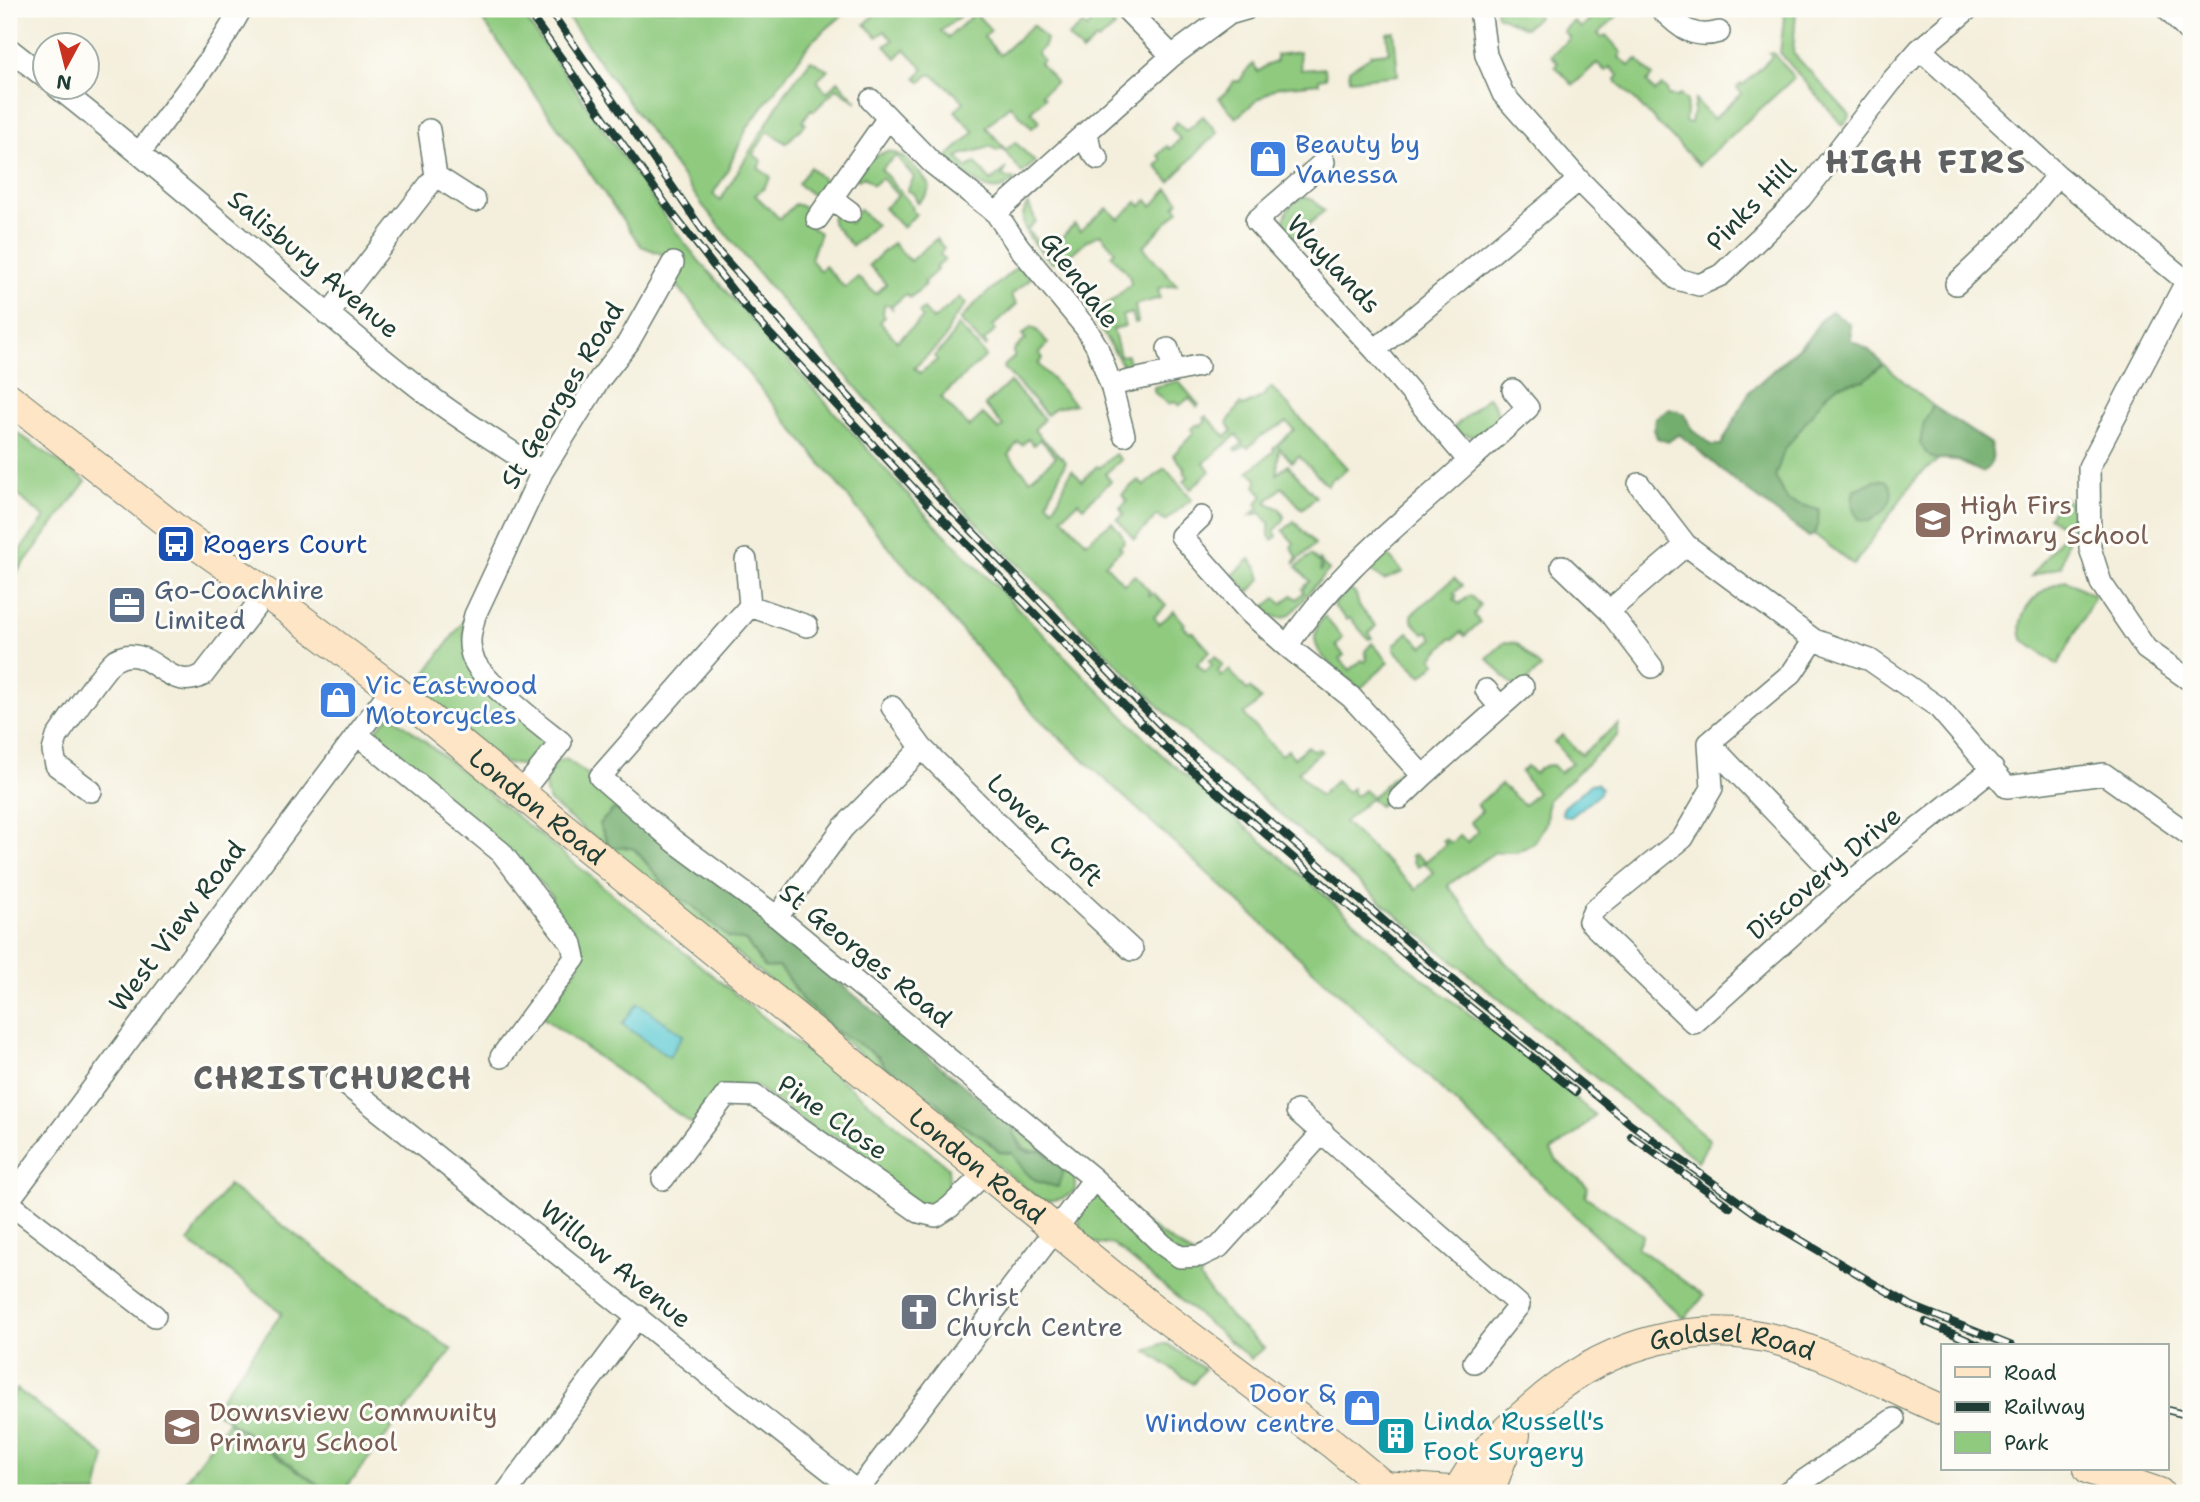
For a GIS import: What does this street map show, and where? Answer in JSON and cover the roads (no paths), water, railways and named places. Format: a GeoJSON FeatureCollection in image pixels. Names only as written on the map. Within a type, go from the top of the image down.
{"type":"FeatureCollection","features":[{"type":"Feature","properties":{"kind":"main road","name":"London Road"},"geometry":{"type":"LineString","coordinates":[[9,398],[183,535],[266,593],[392,688],[1148,1305],[1333,1444],[1381,1489]]}},
{"type":"Feature","properties":{"kind":"main road","name":"Goldsel Road"},"geometry":{"type":"LineString","coordinates":[[1467,1491],[1502,1457],[1529,1411],[1559,1387],[1598,1361],[1631,1347],[1698,1333],[1745,1334],[1780,1341],[1828,1357],[1941,1409]]}},
{"type":"Feature","properties":{"kind":"main road"},"geometry":{"type":"LineString","coordinates":[[2092,1470],[2156,1493]]}},
{"type":"Feature","properties":{"kind":"main road"},"geometry":{"type":"LineString","coordinates":[[1381,1489],[1467,1491]]}},
{"type":"Feature","properties":{"kind":"street"},"geometry":{"type":"LineString","coordinates":[[140,152],[215,51],[241,9]]}},
{"type":"Feature","properties":{"kind":"street"},"geometry":{"type":"LineString","coordinates":[[1126,9],[1172,56]]}},
{"type":"Feature","properties":{"kind":"street"},"geometry":{"type":"LineString","coordinates":[[996,213],[1172,56],[1229,14],[1246,9]]}},
{"type":"Feature","properties":{"kind":"street","name":"Pinks Hill"},"geometry":{"type":"LineString","coordinates":[[1480,9],[1486,55],[1503,94],[1579,180],[1677,279],[1699,285],[1721,275],[1801,198],[1920,49],[1968,9]]}},
{"type":"Feature","properties":{"kind":"street"},"geometry":{"type":"LineString","coordinates":[[1661,9],[1685,31],[1698,35],[1719,32]]}},
{"type":"Feature","properties":{"kind":"street"},"geometry":{"type":"LineString","coordinates":[[2167,9],[2191,34]]}},
{"type":"Feature","properties":{"kind":"street"},"geometry":{"type":"LineString","coordinates":[[9,49],[32,67]]}},
{"type":"Feature","properties":{"kind":"street"},"geometry":{"type":"LineString","coordinates":[[1920,49],[2057,175],[2189,284],[2089,467],[2090,548],[2101,583],[2146,649],[2191,681]]}},
{"type":"Feature","properties":{"kind":"street","name":"Glendale"},"geometry":{"type":"LineString","coordinates":[[871,100],[932,163],[996,213],[1019,247],[1086,328],[1097,347],[1111,385],[1124,435]]}},
{"type":"Feature","properties":{"kind":"street","name":"Salisbury Avenue"},"geometry":{"type":"LineString","coordinates":[[76,102],[140,152],[328,315],[430,396],[542,472]]}},
{"type":"Feature","properties":{"kind":"street"},"geometry":{"type":"LineString","coordinates":[[817,219],[888,118]]}},
{"type":"Feature","properties":{"kind":"street"},"geometry":{"type":"LineString","coordinates":[[328,315],[436,176],[429,130]]}},
{"type":"Feature","properties":{"kind":"street"},"geometry":{"type":"LineString","coordinates":[[1087,132],[1090,149],[1098,159]]}},
{"type":"Feature","properties":{"kind":"street","name":"Waylands"},"geometry":{"type":"LineString","coordinates":[[1324,162],[1256,221],[1375,350],[1469,461]]}},
{"type":"Feature","properties":{"kind":"street"},"geometry":{"type":"LineString","coordinates":[[1956,284],[2015,228],[2057,175]]}},
{"type":"Feature","properties":{"kind":"street"},"geometry":{"type":"LineString","coordinates":[[436,176],[475,201]]}},
{"type":"Feature","properties":{"kind":"street","name":"Waylands"},"geometry":{"type":"LineString","coordinates":[[1375,350],[1579,180]]}},
{"type":"Feature","properties":{"kind":"street"},"geometry":{"type":"LineString","coordinates":[[831,198],[849,212]]}},
{"type":"Feature","properties":{"kind":"street","name":"St Georges Road"},"geometry":{"type":"LineString","coordinates":[[521,793],[561,742],[486,678],[473,660],[468,638],[475,615],[542,472],[599,380],[628,343],[673,263]]}},
{"type":"Feature","properties":{"kind":"street"},"geometry":{"type":"LineString","coordinates":[[1168,349],[1174,371]]}},
{"type":"Feature","properties":{"kind":"street"},"geometry":{"type":"LineString","coordinates":[[1111,385],[1198,366]]}},
{"type":"Feature","properties":{"kind":"street"},"geometry":{"type":"LineString","coordinates":[[1287,646],[1345,573],[1528,408],[1513,390]]}},
{"type":"Feature","properties":{"kind":"street"},"geometry":{"type":"LineString","coordinates":[[1639,484],[1686,545],[1814,640],[1870,660],[1938,707],[2007,787],[2104,774],[2191,836]]}},
{"type":"Feature","properties":{"kind":"street"},"geometry":{"type":"LineString","coordinates":[[1201,517],[1181,536],[1250,613],[1351,697],[1423,776]]}},
{"type":"Feature","properties":{"kind":"street"},"geometry":{"type":"LineString","coordinates":[[1609,611],[1686,545]]}},
{"type":"Feature","properties":{"kind":"street"},"geometry":{"type":"LineString","coordinates":[[746,559],[750,606],[807,626]]}},
{"type":"Feature","properties":{"kind":"street"},"geometry":{"type":"LineString","coordinates":[[1562,566],[1609,611],[1652,667]]}},
{"type":"Feature","properties":{"kind":"street"},"geometry":{"type":"LineString","coordinates":[[91,791],[56,765],[53,751],[57,737],[114,660],[129,656],[143,657],[177,680],[192,682],[203,675],[266,593]]}},
{"type":"Feature","properties":{"kind":"street","name":"St Georges Road"},"geometry":{"type":"LineString","coordinates":[[750,606],[600,777],[674,841],[777,917],[1094,1179],[1163,1245],[1180,1257],[1200,1256],[1219,1247],[1323,1132]]}},
{"type":"Feature","properties":{"kind":"street"},"geometry":{"type":"LineString","coordinates":[[1814,640],[1792,673],[1710,743],[1846,886]]}},
{"type":"Feature","properties":{"kind":"street"},"geometry":{"type":"LineString","coordinates":[[1400,798],[1523,687]]}},
{"type":"Feature","properties":{"kind":"street","name":"West View Road"},"geometry":{"type":"LineString","coordinates":[[9,1202],[51,1140],[392,688]]}},
{"type":"Feature","properties":{"kind":"street"},"geometry":{"type":"LineString","coordinates":[[1486,690],[1500,707]]}},
{"type":"Feature","properties":{"kind":"street","name":"Lower Croft"},"geometry":{"type":"LineString","coordinates":[[892,707],[922,748],[1018,844],[1132,950]]}},
{"type":"Feature","properties":{"kind":"street"},"geometry":{"type":"LineString","coordinates":[[358,735],[501,852],[572,944],[575,958],[501,1057]]}},
{"type":"Feature","properties":{"kind":"street","name":"Discovery Drive"},"geometry":{"type":"LineString","coordinates":[[1710,743],[1712,788],[1683,838],[1594,910],[1590,921],[1694,1023],[1846,886],[1993,769]]}},
{"type":"Feature","properties":{"kind":"street"},"geometry":{"type":"LineString","coordinates":[[777,917],[843,828],[922,748]]}},
{"type":"Feature","properties":{"kind":"street","name":"Willow Avenue"},"geometry":{"type":"LineString","coordinates":[[338,1078],[858,1493]]}},
{"type":"Feature","properties":{"kind":"street","name":"Pine Close"},"geometry":{"type":"LineString","coordinates":[[663,1179],[726,1095],[755,1096],[919,1213],[936,1216],[950,1207],[986,1172]]}},
{"type":"Feature","properties":{"kind":"street"},"geometry":{"type":"LineString","coordinates":[[1297,1111],[1519,1305],[1474,1362]]}},
{"type":"Feature","properties":{"kind":"street"},"geometry":{"type":"LineString","coordinates":[[858,1493],[1094,1179]]}},
{"type":"Feature","properties":{"kind":"street"},"geometry":{"type":"LineString","coordinates":[[9,1202],[155,1316]]}},
{"type":"Feature","properties":{"kind":"street"},"geometry":{"type":"LineString","coordinates":[[506,1493],[638,1316]]}},
{"type":"Feature","properties":{"kind":"street"},"geometry":{"type":"LineString","coordinates":[[1786,1493],[1894,1419]]}},
{"type":"Feature","properties":{"kind":"water"},"geometry":{"type":"Polygon","coordinates":[[[1597,783],[1601,789],[1599,794],[1571,817],[1563,816],[1564,807],[1591,784],[1597,783]]]}},
{"type":"Feature","properties":{"kind":"water"},"geometry":{"type":"Polygon","coordinates":[[[638,1003],[683,1035],[669,1057],[622,1024],[638,1003]]]}},
{"type":"Feature","properties":{"kind":"railway"},"geometry":{"type":"LineString","coordinates":[[526,9],[673,214],[747,309],[933,509],[1165,747],[1415,963],[1576,1092]]}},
{"type":"Feature","properties":{"kind":"railway"},"geometry":{"type":"LineString","coordinates":[[549,9],[715,248],[940,498],[1171,736],[1435,965],[1631,1124],[1755,1213],[1912,1306],[2007,1344]]}},
{"type":"Feature","properties":{"kind":"railway"},"geometry":{"type":"LineString","coordinates":[[1631,1136],[1730,1207]]}},
{"type":"Feature","properties":{"kind":"railway"},"geometry":{"type":"LineString","coordinates":[[1926,1322],[1976,1344]]}},
{"type":"Feature","properties":{"kind":"railway"},"geometry":{"type":"LineString","coordinates":[[2168,1410],[2191,1416]]}},
{"type":"Feature","properties":{"kind":"place","name":"Beauty by Vanessa"},"geometry":{"type":"Point","coordinates":[1268,159]}},
{"type":"Feature","properties":{"kind":"place","name":"High Firs Primary School"},"geometry":{"type":"Point","coordinates":[1933,520]}},
{"type":"Feature","properties":{"kind":"place","name":"Rogers Court"},"geometry":{"type":"Point","coordinates":[176,544]}},
{"type":"Feature","properties":{"kind":"place","name":"Go-Coachhire Limited"},"geometry":{"type":"Point","coordinates":[127,605]}},
{"type":"Feature","properties":{"kind":"place","name":"Vic Eastwood Motorcycles"},"geometry":{"type":"Point","coordinates":[338,700]}},
{"type":"Feature","properties":{"kind":"place","name":"Christ Church Centre"},"geometry":{"type":"Point","coordinates":[919,1312]}},
{"type":"Feature","properties":{"kind":"place","name":"Door & Window centre"},"geometry":{"type":"Point","coordinates":[1362,1408]}},
{"type":"Feature","properties":{"kind":"place","name":"Downsview Community Primary School"},"geometry":{"type":"Point","coordinates":[182,1427]}},
{"type":"Feature","properties":{"kind":"place","name":"Linda Russell's Foot Surgery"},"geometry":{"type":"Point","coordinates":[1396,1436]}},
{"type":"Feature","properties":{"kind":"district","name":"HIGH FIRS"},"geometry":{"type":"Point","coordinates":[1926,161]}},
{"type":"Feature","properties":{"kind":"district","name":"CHRISTCHURCH"},"geometry":{"type":"Point","coordinates":[333,1077]}}]}
